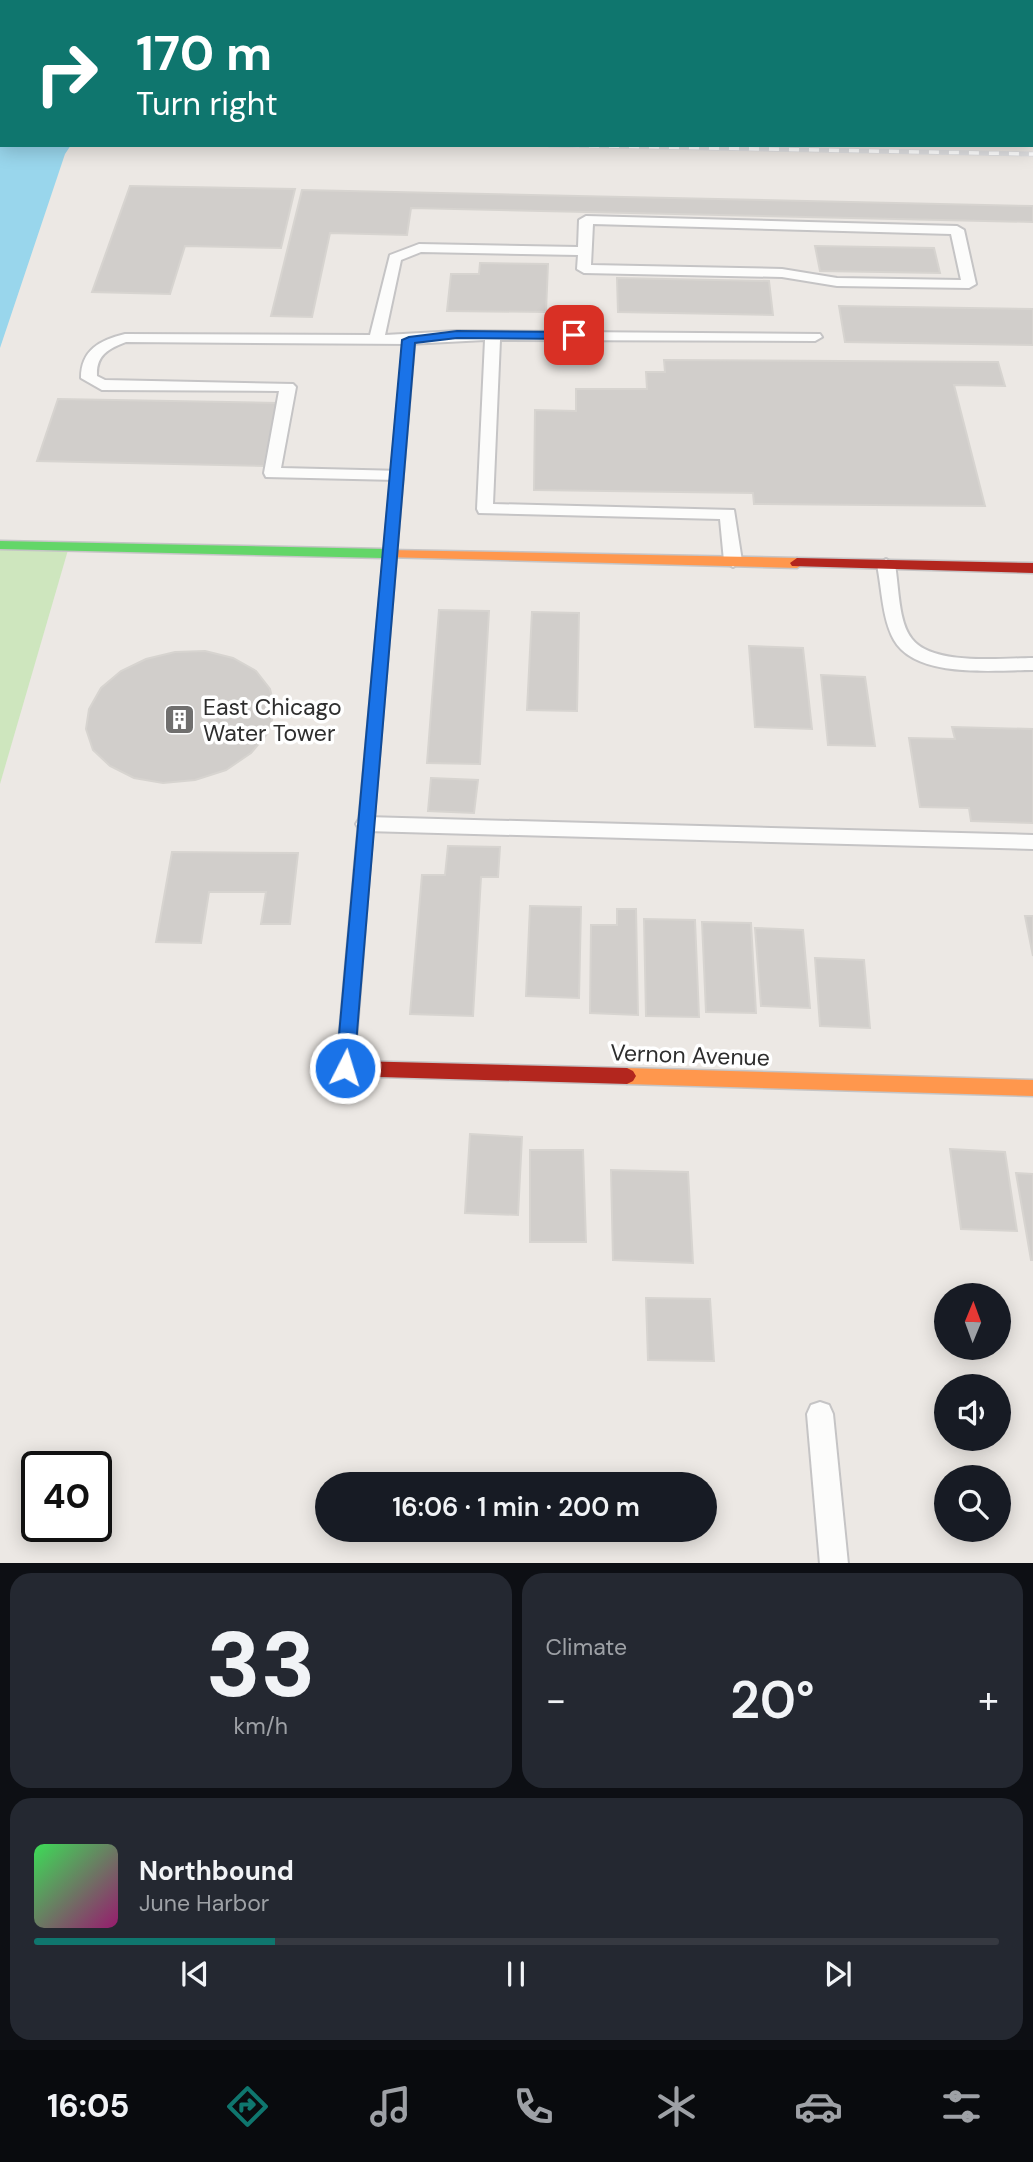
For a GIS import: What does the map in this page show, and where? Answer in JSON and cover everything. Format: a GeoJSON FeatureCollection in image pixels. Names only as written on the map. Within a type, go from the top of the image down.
{"type":"FeatureCollection","features":[{"type":"Feature","properties":{"kind":"street"},"geometry":{"type":"LineString","coordinates":[[366,824],[409,340]]}},
{"type":"Feature","properties":{"kind":"street"},"geometry":{"type":"LineString","coordinates":[[0,545],[1033,568]]}},
{"type":"Feature","properties":{"kind":"street","name":"Vernon Avenue"},"geometry":{"type":"LineString","coordinates":[[366,824],[345,1068],[1033,1088]]}},
{"type":"Feature","properties":{"kind":"lane"},"geometry":{"type":"LineString","coordinates":[[586,220],[957,229],[969,284],[837,282],[782,273],[584,269],[585,251],[586,220]]}},
{"type":"Feature","properties":{"kind":"lane"},"geometry":{"type":"LineString","coordinates":[[377,339],[395,258],[419,248],[585,251]]}},
{"type":"Feature","properties":{"kind":"lane"},"geometry":{"type":"LineString","coordinates":[[397,475],[272,473],[288,387],[102,385],[89,378],[88,366],[92,354],[104,344],[125,338],[409,340],[494,335],[815,337]]}},
{"type":"Feature","properties":{"kind":"lane"},"geometry":{"type":"LineString","coordinates":[[494,335],[485,509],[728,514],[733,561]]}},
{"type":"Feature","properties":{"kind":"lane"},"geometry":{"type":"LineString","coordinates":[[887,565],[900,632],[905,644],[918,653],[949,662],[1033,664]]}},
{"type":"Feature","properties":{"kind":"lane"},"geometry":{"type":"LineString","coordinates":[[366,824],[1033,842]]}},
{"type":"Feature","properties":{"kind":"lane"},"geometry":{"type":"LineString","coordinates":[[820,1414],[834,1563]]}},
{"type":"Feature","properties":{"kind":"green space"},"geometry":{"type":"Polygon","coordinates":[[[0,547],[68,550],[0,784],[0,547]]]}},
{"type":"Feature","properties":{"kind":"water"},"geometry":{"type":"Polygon","coordinates":[[[0,147],[70,147],[65,154],[0,348],[0,147]]]}},
{"type":"Feature","properties":{"kind":"building"},"geometry":{"type":"Polygon","coordinates":[[[130,186],[295,189],[281,248],[185,246],[170,294],[92,292],[130,186]]]}},
{"type":"Feature","properties":{"kind":"building"},"geometry":{"type":"Polygon","coordinates":[[[302,190],[1033,206],[1033,222],[411,208],[407,235],[330,233],[312,317],[271,316],[302,190]]]}},
{"type":"Feature","properties":{"kind":"building"},"geometry":{"type":"Polygon","coordinates":[[[815,246],[934,248],[940,273],[820,271],[815,246]]]}},
{"type":"Feature","properties":{"kind":"building"},"geometry":{"type":"Polygon","coordinates":[[[480,263],[548,264],[546,312],[447,311],[451,274],[479,274],[480,263]]]}},
{"type":"Feature","properties":{"kind":"building"},"geometry":{"type":"Polygon","coordinates":[[[617,278],[769,281],[773,315],[618,312],[617,278]]]}},
{"type":"Feature","properties":{"kind":"building"},"geometry":{"type":"Polygon","coordinates":[[[839,306],[1033,309],[1033,345],[845,342],[839,306]]]}},
{"type":"Feature","properties":{"kind":"building"},"geometry":{"type":"Polygon","coordinates":[[[664,360],[998,362],[1005,386],[954,385],[985,506],[754,504],[753,493],[534,490],[535,410],[576,411],[576,389],[647,389],[646,372],[665,372],[664,360]]]}},
{"type":"Feature","properties":{"kind":"building"},"geometry":{"type":"Polygon","coordinates":[[[58,399],[277,403],[264,466],[37,461],[58,399]]]}},
{"type":"Feature","properties":{"kind":"building"},"geometry":{"type":"Polygon","coordinates":[[[439,610],[489,611],[480,764],[427,763],[439,610]]]}},
{"type":"Feature","properties":{"kind":"building"},"geometry":{"type":"Polygon","coordinates":[[[532,612],[579,613],[577,711],[527,710],[532,612]]]}},
{"type":"Feature","properties":{"kind":"building"},"geometry":{"type":"Polygon","coordinates":[[[749,646],[803,648],[812,729],[755,727],[749,646]]]}},
{"type":"Feature","properties":{"kind":"building","name":"East Chicago Water Tower"},"geometry":{"type":"Polygon","coordinates":[[[205,651],[233,658],[256,671],[270,689],[275,710],[268,733],[251,753],[226,770],[195,780],[163,783],[134,778],[110,766],[93,750],[86,729],[89,709],[101,688],[121,671],[146,659],[175,652],[205,651]]]}},
{"type":"Feature","properties":{"kind":"building"},"geometry":{"type":"Polygon","coordinates":[[[821,675],[865,677],[875,746],[828,745],[821,675]]]}},
{"type":"Feature","properties":{"kind":"building"},"geometry":{"type":"Polygon","coordinates":[[[952,727],[1033,729],[1033,823],[971,821],[969,808],[920,807],[909,738],[955,739],[952,727]]]}},
{"type":"Feature","properties":{"kind":"building"},"geometry":{"type":"Polygon","coordinates":[[[431,778],[478,780],[474,813],[428,811],[431,778]]]}},
{"type":"Feature","properties":{"kind":"building"},"geometry":{"type":"Polygon","coordinates":[[[448,846],[500,847],[498,877],[481,877],[473,1016],[410,1014],[422,875],[445,875],[448,846]]]}},
{"type":"Feature","properties":{"kind":"building"},"geometry":{"type":"Polygon","coordinates":[[[172,852],[298,853],[290,924],[261,924],[266,892],[209,892],[201,943],[156,942],[172,852]]]}},
{"type":"Feature","properties":{"kind":"building"},"geometry":{"type":"Polygon","coordinates":[[[530,906],[581,907],[579,998],[526,996],[530,906]]]}},
{"type":"Feature","properties":{"kind":"building"},"geometry":{"type":"Polygon","coordinates":[[[617,909],[636,909],[638,1015],[590,1013],[591,925],[617,925],[617,909]]]}},
{"type":"Feature","properties":{"kind":"building"},"geometry":{"type":"Polygon","coordinates":[[[1025,916],[1033,916],[1033,956],[1025,916]]]}},
{"type":"Feature","properties":{"kind":"building"},"geometry":{"type":"Polygon","coordinates":[[[644,919],[695,920],[699,1017],[646,1016],[644,919]]]}},
{"type":"Feature","properties":{"kind":"building"},"geometry":{"type":"Polygon","coordinates":[[[702,922],[751,923],[756,1013],[706,1012],[702,922]]]}},
{"type":"Feature","properties":{"kind":"building"},"geometry":{"type":"Polygon","coordinates":[[[755,928],[803,930],[810,1008],[761,1006],[755,928]]]}},
{"type":"Feature","properties":{"kind":"building"},"geometry":{"type":"Polygon","coordinates":[[[815,958],[864,960],[870,1028],[820,1026],[815,958]]]}},
{"type":"Feature","properties":{"kind":"building"},"geometry":{"type":"Polygon","coordinates":[[[470,1134],[522,1137],[518,1215],[465,1213],[470,1134]]]}},
{"type":"Feature","properties":{"kind":"building"},"geometry":{"type":"Polygon","coordinates":[[[950,1149],[1005,1152],[1017,1231],[961,1229],[950,1149]]]}},
{"type":"Feature","properties":{"kind":"building"},"geometry":{"type":"Polygon","coordinates":[[[530,1150],[583,1150],[586,1242],[530,1242],[530,1150]]]}},
{"type":"Feature","properties":{"kind":"building"},"geometry":{"type":"Polygon","coordinates":[[[611,1170],[688,1172],[693,1263],[613,1260],[611,1170]]]}},
{"type":"Feature","properties":{"kind":"building"},"geometry":{"type":"Polygon","coordinates":[[[1016,1173],[1033,1174],[1033,1260],[1031,1260],[1016,1173]]]}},
{"type":"Feature","properties":{"kind":"building"},"geometry":{"type":"Polygon","coordinates":[[[646,1298],[710,1299],[714,1361],[648,1360],[646,1298]]]}},
{"type":"Feature","properties":{"kind":"railway"},"geometry":{"type":"LineString","coordinates":[[657,147],[1033,154]]}},
{"type":"Feature","properties":{"kind":"traffic: fast"},"geometry":{"type":"LineString","coordinates":[[362,870],[409,340]]}},
{"type":"Feature","properties":{"kind":"traffic: fast"},"geometry":{"type":"LineString","coordinates":[[0,545],[389,554]]}},
{"type":"Feature","properties":{"kind":"traffic: slow"},"geometry":{"type":"LineString","coordinates":[[389,554],[797,563]]}},
{"type":"Feature","properties":{"kind":"traffic: slow"},"geometry":{"type":"LineString","coordinates":[[627,1076],[1033,1088]]}},
{"type":"Feature","properties":{"kind":"traffic: jam"},"geometry":{"type":"LineString","coordinates":[[797,563],[1033,568]]}},
{"type":"Feature","properties":{"kind":"traffic: jam"},"geometry":{"type":"LineString","coordinates":[[362,870],[345,1068],[627,1076]]}},
{"type":"Feature","properties":{"kind":"place","name":"East Chicago Water Tower"},"geometry":{"type":"Point","coordinates":[180,720]}},
{"type":"Feature","properties":{"kind":"route"},"geometry":{"type":"LineString","coordinates":[[345,1068],[409,340],[457,335],[574,335]]}}]}
